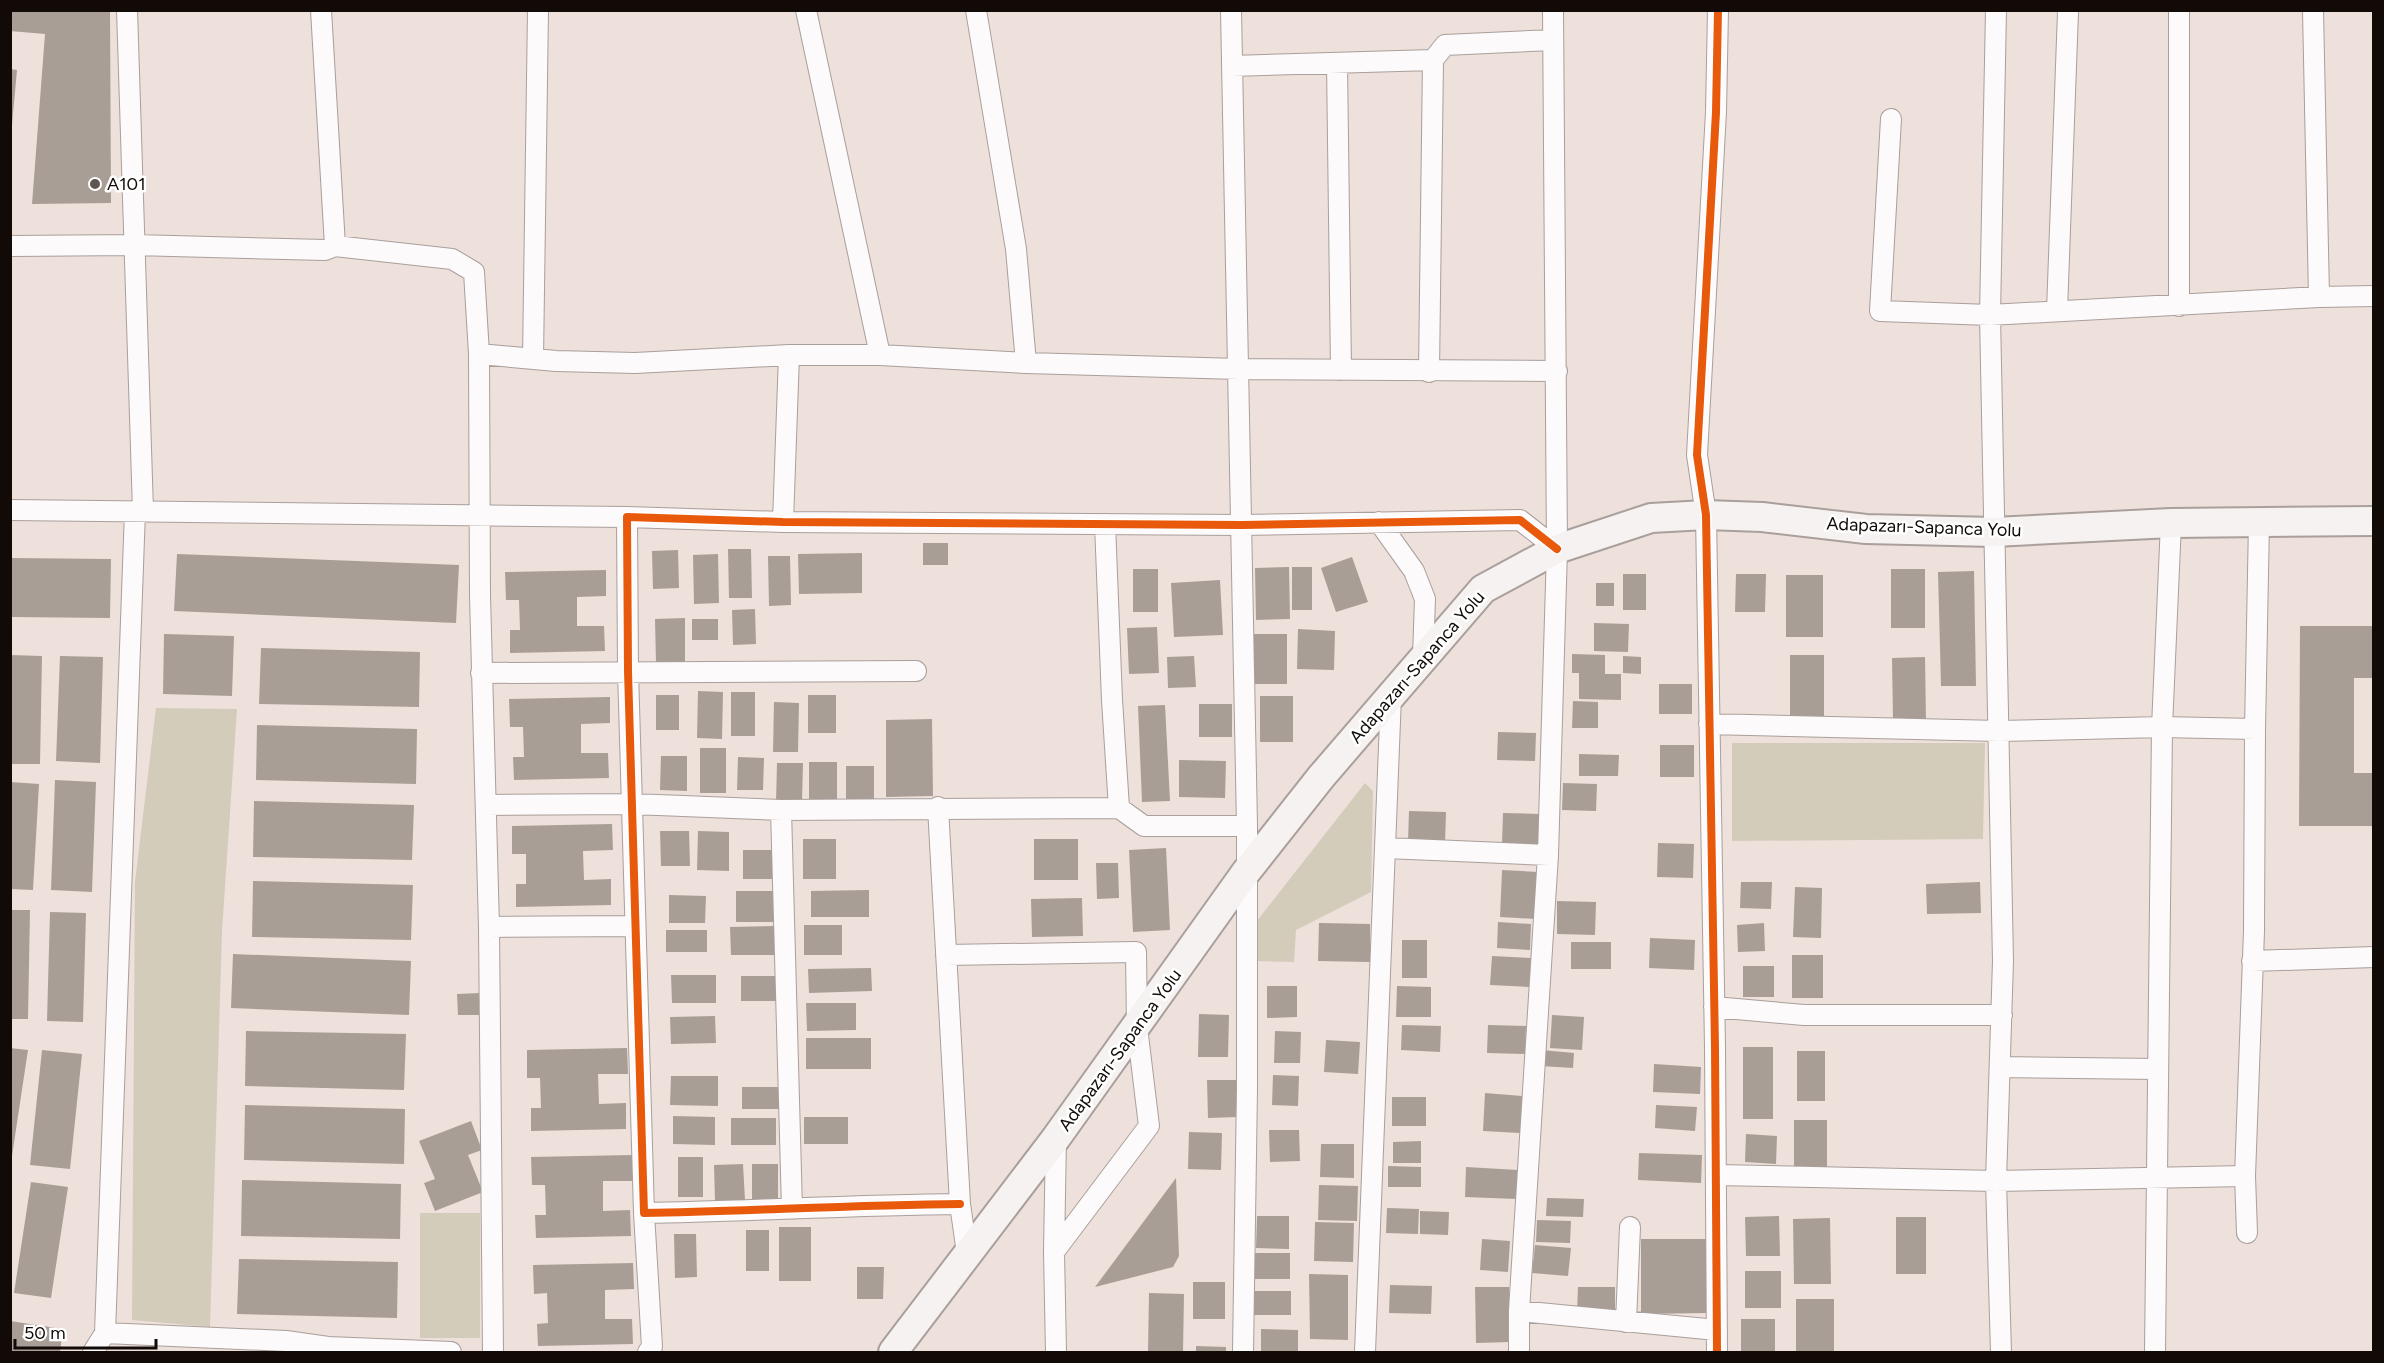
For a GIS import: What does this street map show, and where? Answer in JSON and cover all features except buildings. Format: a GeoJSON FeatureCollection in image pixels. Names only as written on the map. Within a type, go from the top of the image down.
{"type":"FeatureCollection","features":[{"type":"Feature","properties":{"kind":"main road","name":"Adapazarı-Sapanca Yolu"},"geometry":{"type":"LineString","coordinates":[[893,1353],[1056,1138],[1246,872],[1321,777],[1483,589],[1557,549],[1651,518],[1706,515],[1762,517],[1866,529],[1994,532],[2171,523],[2373,521]]}},
{"type":"Feature","properties":{"kind":"street"},"geometry":{"type":"LineString","coordinates":[[93,1353],[105,1333],[139,511],[135,245],[127,10]]}},
{"type":"Feature","properties":{"kind":"street"},"geometry":{"type":"LineString","coordinates":[[321,10],[335,246]]}},
{"type":"Feature","properties":{"kind":"street"},"geometry":{"type":"LineString","coordinates":[[533,359],[538,10]]}},
{"type":"Feature","properties":{"kind":"street"},"geometry":{"type":"LineString","coordinates":[[806,10],[880,356]]}},
{"type":"Feature","properties":{"kind":"street"},"geometry":{"type":"LineString","coordinates":[[976,10],[1016,249],[1026,363]]}},
{"type":"Feature","properties":{"kind":"street"},"geometry":{"type":"LineString","coordinates":[[1231,10],[1247,825],[1247,1089],[1243,1353]]}},
{"type":"Feature","properties":{"kind":"street"},"geometry":{"type":"LineString","coordinates":[[1519,1353],[1519,1311],[1548,855],[1557,549],[1553,10]]}},
{"type":"Feature","properties":{"kind":"street"},"geometry":{"type":"LineString","coordinates":[[1718,10],[1716,112],[1697,455],[1706,515],[1718,1353]]}},
{"type":"Feature","properties":{"kind":"street"},"geometry":{"type":"LineString","coordinates":[[1996,10],[1990,315],[2003,961],[1996,1181],[2001,1353]]}},
{"type":"Feature","properties":{"kind":"street"},"geometry":{"type":"LineString","coordinates":[[2179,10],[2179,306]]}},
{"type":"Feature","properties":{"kind":"street"},"geometry":{"type":"LineString","coordinates":[[2313,10],[2319,297]]}},
{"type":"Feature","properties":{"kind":"street"},"geometry":{"type":"LineString","coordinates":[[2057,311],[2068,12]]}},
{"type":"Feature","properties":{"kind":"street"},"geometry":{"type":"LineString","coordinates":[[1429,372],[1433,60],[1445,45],[1553,40]]}},
{"type":"Feature","properties":{"kind":"street"},"geometry":{"type":"LineString","coordinates":[[1232,66],[1433,60]]}},
{"type":"Feature","properties":{"kind":"street"},"geometry":{"type":"LineString","coordinates":[[1337,63],[1341,370]]}},
{"type":"Feature","properties":{"kind":"street"},"geometry":{"type":"LineString","coordinates":[[1891,119],[1880,311],[1990,315],[2373,296]]}},
{"type":"Feature","properties":{"kind":"street"},"geometry":{"type":"LineString","coordinates":[[10,246],[135,245],[325,250],[335,246],[452,259],[474,272],[479,354],[481,673],[489,927],[493,1353]]}},
{"type":"Feature","properties":{"kind":"street"},"geometry":{"type":"LineString","coordinates":[[479,354],[533,359],[635,363],[789,356],[880,356],[1239,369],[1429,372],[1557,371]]}},
{"type":"Feature","properties":{"kind":"street"},"geometry":{"type":"LineString","coordinates":[[783,522],[789,356]]}},
{"type":"Feature","properties":{"kind":"street"},"geometry":{"type":"LineString","coordinates":[[10,510],[627,517],[783,522],[1242,525],[1520,520],[1557,549]]}},
{"type":"Feature","properties":{"kind":"street"},"geometry":{"type":"LineString","coordinates":[[627,517],[628,671],[635,926],[644,1213],[652,1347],[648,1353]]}},
{"type":"Feature","properties":{"kind":"street"},"geometry":{"type":"LineString","coordinates":[[1379,522],[1414,571],[1425,599],[1424,657]]}},
{"type":"Feature","properties":{"kind":"street"},"geometry":{"type":"LineString","coordinates":[[2247,1233],[2245,1176],[2254,931],[2259,522]]}},
{"type":"Feature","properties":{"kind":"street"},"geometry":{"type":"LineString","coordinates":[[2155,1353],[2162,727],[2171,523]]}},
{"type":"Feature","properties":{"kind":"street"},"geometry":{"type":"LineString","coordinates":[[1105,524],[1119,808]]}},
{"type":"Feature","properties":{"kind":"street"},"geometry":{"type":"LineString","coordinates":[[481,673],[916,671]]}},
{"type":"Feature","properties":{"kind":"street"},"geometry":{"type":"LineString","coordinates":[[1365,1353],[1390,696]]}},
{"type":"Feature","properties":{"kind":"street"},"geometry":{"type":"LineString","coordinates":[[1709,724],[1999,731],[2162,727],[2255,729]]}},
{"type":"Feature","properties":{"kind":"street"},"geometry":{"type":"LineString","coordinates":[[486,805],[633,804],[781,810],[938,807],[1119,808],[1144,826],[1247,825]]}},
{"type":"Feature","properties":{"kind":"street"},"geometry":{"type":"LineString","coordinates":[[938,807],[960,1204],[967,1253]]}},
{"type":"Feature","properties":{"kind":"street"},"geometry":{"type":"LineString","coordinates":[[781,810],[792,1209]]}},
{"type":"Feature","properties":{"kind":"street"},"geometry":{"type":"LineString","coordinates":[[1386,848],[1548,855]]}},
{"type":"Feature","properties":{"kind":"street"},"geometry":{"type":"LineString","coordinates":[[489,927],[635,926]]}},
{"type":"Feature","properties":{"kind":"street"},"geometry":{"type":"LineString","coordinates":[[946,955],[1136,952],[1137,1027],[1149,1126],[1054,1252]]}},
{"type":"Feature","properties":{"kind":"street"},"geometry":{"type":"LineString","coordinates":[[2252,961],[2373,957]]}},
{"type":"Feature","properties":{"kind":"street"},"geometry":{"type":"LineString","coordinates":[[1714,1007],[1804,1016],[2002,1016]]}},
{"type":"Feature","properties":{"kind":"street"},"geometry":{"type":"LineString","coordinates":[[2000,1067],[2157,1069]]}},
{"type":"Feature","properties":{"kind":"street"},"geometry":{"type":"LineString","coordinates":[[1056,1138],[1054,1252],[1056,1353]]}},
{"type":"Feature","properties":{"kind":"street"},"geometry":{"type":"LineString","coordinates":[[1716,1175],[1996,1181],[2245,1176]]}},
{"type":"Feature","properties":{"kind":"street"},"geometry":{"type":"LineString","coordinates":[[644,1213],[876,1204],[960,1204]]}},
{"type":"Feature","properties":{"kind":"street"},"geometry":{"type":"LineString","coordinates":[[1626,1322],[1630,1227]]}},
{"type":"Feature","properties":{"kind":"street"},"geometry":{"type":"LineString","coordinates":[[1519,1311],[1717,1329]]}},
{"type":"Feature","properties":{"kind":"street"},"geometry":{"type":"LineString","coordinates":[[105,1333],[286,1341],[326,1350],[451,1353]]}},
{"type":"Feature","properties":{"kind":"shaded area"},"geometry":{"type":"Polygon","coordinates":[[[156,708],[237,709],[222,931],[210,1327],[132,1320],[135,882],[156,708]]]}},
{"type":"Feature","properties":{"kind":"shaded area"},"geometry":{"type":"Polygon","coordinates":[[[1732,743],[1985,743],[1983,839],[1732,841],[1732,743]]]}},
{"type":"Feature","properties":{"kind":"shaded area"},"geometry":{"type":"Polygon","coordinates":[[[1365,783],[1373,791],[1371,892],[1296,930],[1294,962],[1254,961],[1253,926],[1365,783]]]}},
{"type":"Feature","properties":{"kind":"shaded area"},"geometry":{"type":"Polygon","coordinates":[[[420,1213],[480,1213],[480,1338],[420,1338],[420,1213]]]}},
{"type":"Feature","properties":{"kind":"cycle path"},"geometry":{"type":"LineString","coordinates":[[1717,1352],[1715,1047],[1706,515],[1697,455],[1716,112],[1718,10]]}},
{"type":"Feature","properties":{"kind":"cycle path"},"geometry":{"type":"LineString","coordinates":[[960,1204],[644,1213],[628,671],[627,517],[783,522],[1242,525],[1520,520],[1557,549]]}},
{"type":"Feature","properties":{"kind":"place","name":"A101"},"geometry":{"type":"Point","coordinates":[95,184]}}]}
